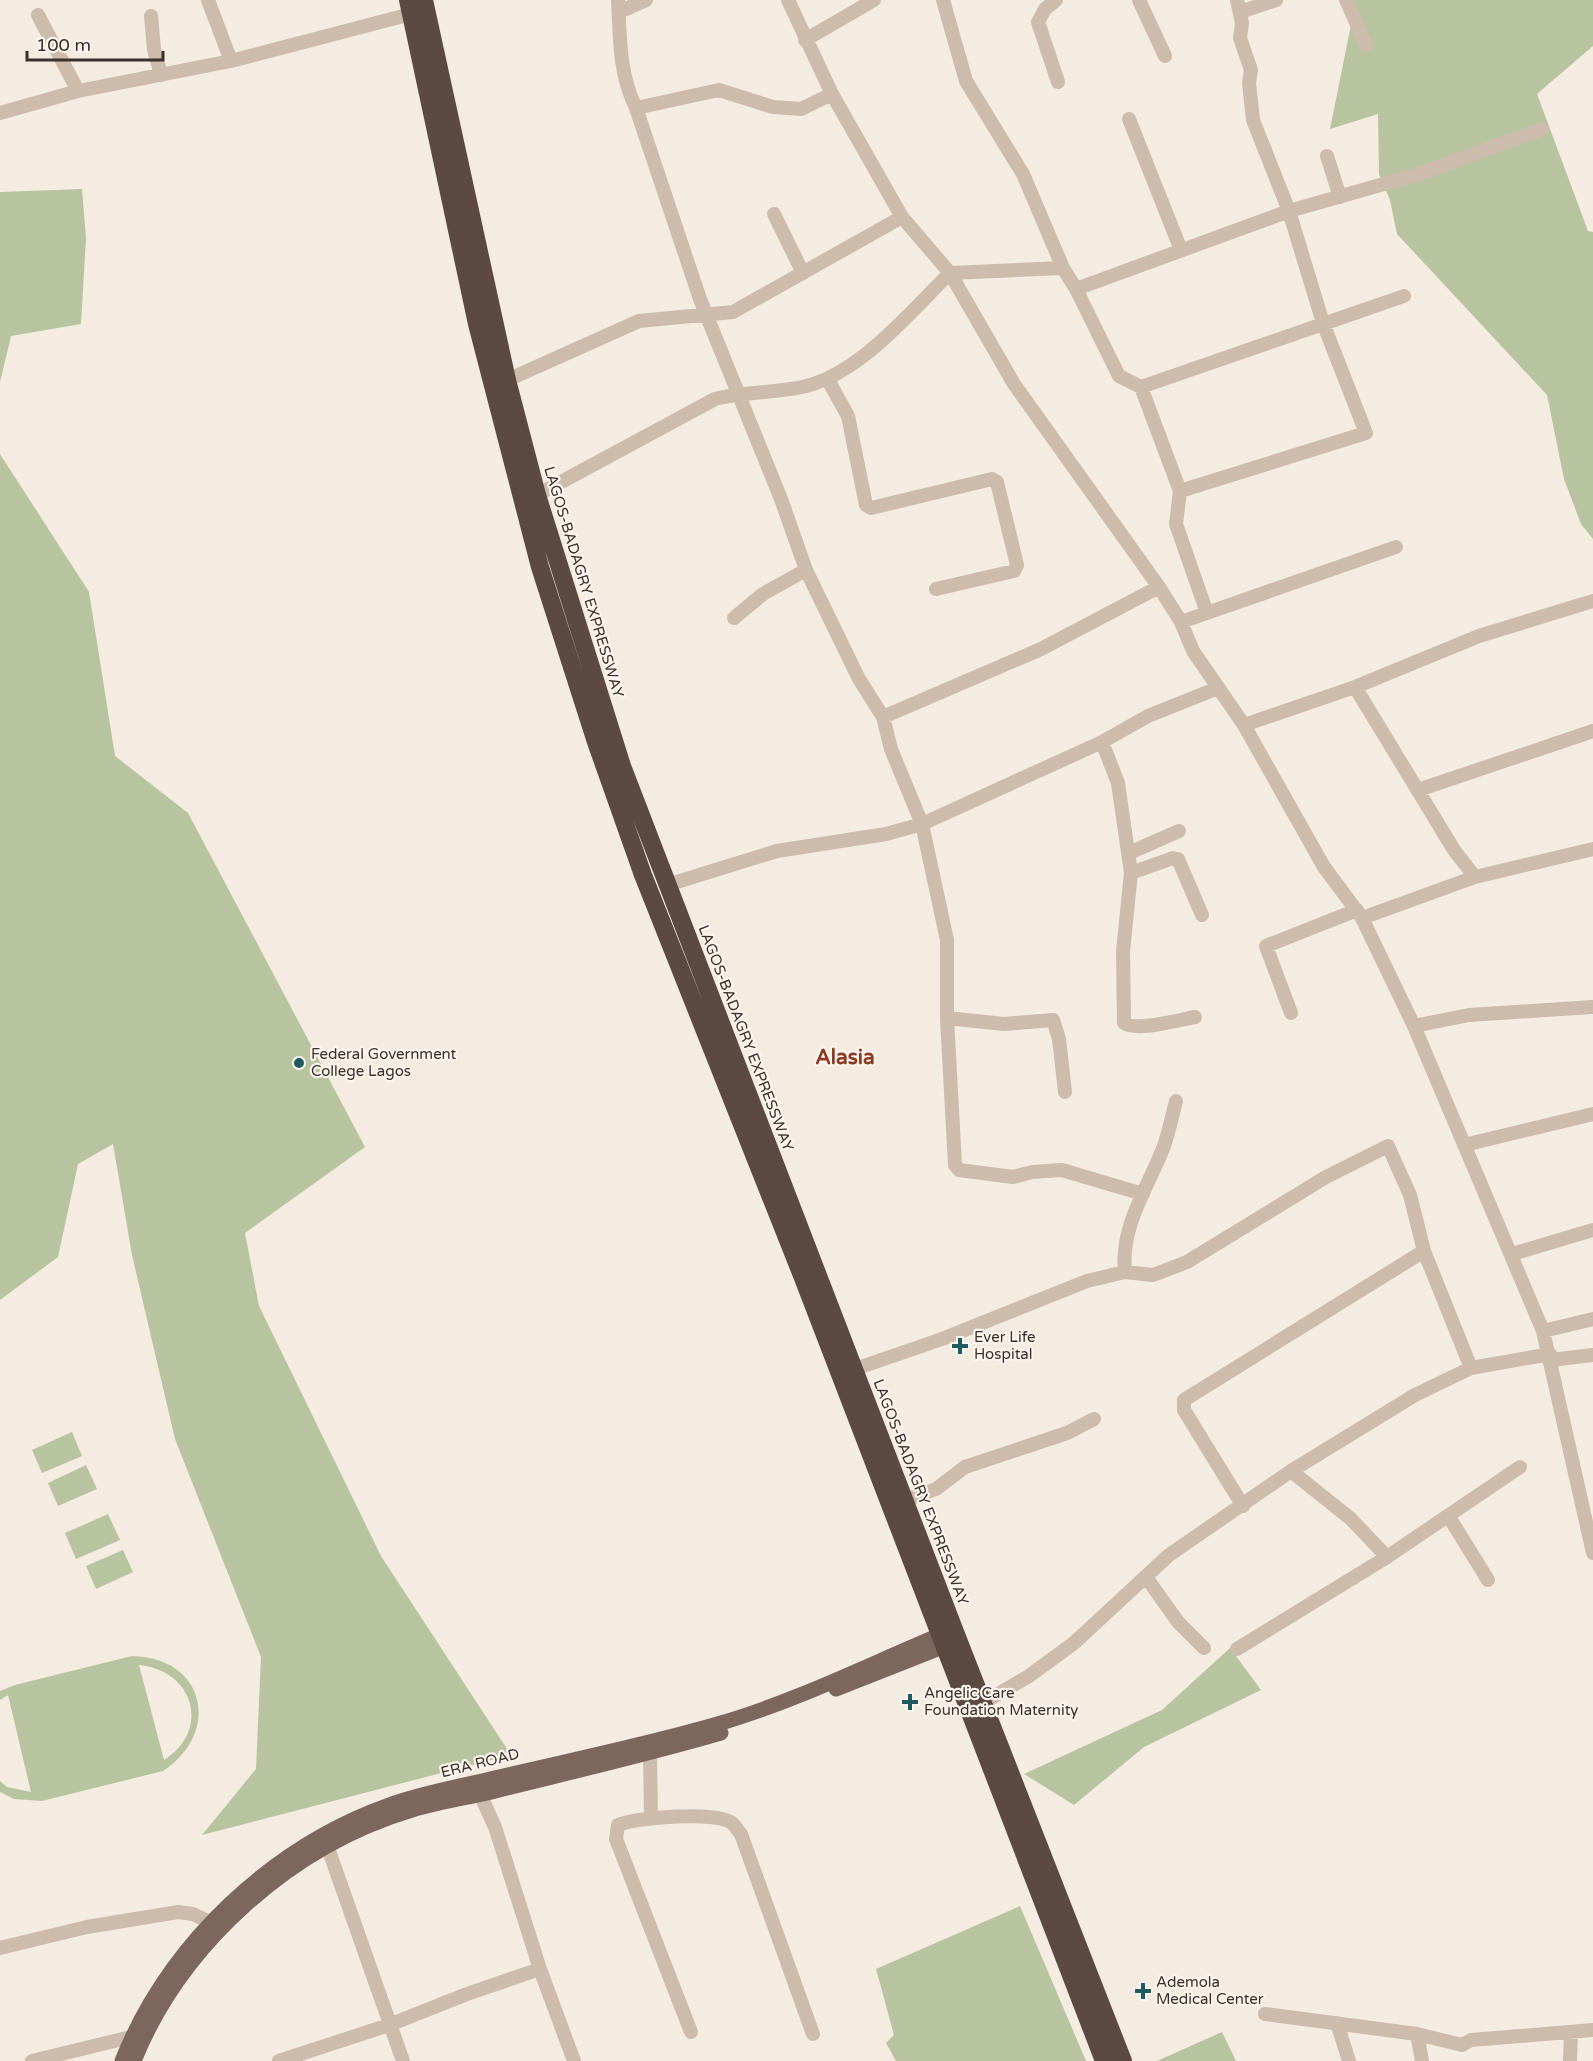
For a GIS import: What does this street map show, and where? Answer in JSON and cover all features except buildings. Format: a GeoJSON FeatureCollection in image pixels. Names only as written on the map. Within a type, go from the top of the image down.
{"type":"FeatureCollection","features":[{"type":"Feature","properties":{"kind":"highway","name":"LAGOS-BADAGRY EXPRESSWAY"},"geometry":{"type":"LineString","coordinates":[[424,0],[507,380],[537,495],[622,766],[983,1703],[1124,2061]]}},
{"type":"Feature","properties":{"kind":"highway"},"geometry":{"type":"LineString","coordinates":[[409,7],[477,324],[512,464],[540,567],[596,742],[644,875],[803,1278],[1104,2061]]}},
{"type":"Feature","properties":{"kind":"main road"},"geometry":{"type":"LineString","coordinates":[[134,2061],[143,2039],[169,1994],[213,1937],[269,1879],[328,1848],[411,1810],[650,1754],[756,1721],[942,1641]]}},
{"type":"Feature","properties":{"kind":"main road","name":"ERA ROAD"},"geometry":{"type":"LineString","coordinates":[[122,2061],[131,2037],[168,1976],[189,1947],[212,1923],[319,1839],[386,1806],[720,1723],[942,1641]]}},
{"type":"Feature","properties":{"kind":"street"},"geometry":{"type":"LineString","coordinates":[[208,0],[231,61]]}},
{"type":"Feature","properties":{"kind":"street"},"geometry":{"type":"LineString","coordinates":[[646,0],[618,6],[623,70],[627,90],[636,108],[736,394],[781,499],[806,570],[859,679],[883,717],[891,749],[922,824],[947,940],[947,1018],[955,1165],[959,1170],[1013,1177],[1032,1172],[1062,1170],[1143,1194]]}},
{"type":"Feature","properties":{"kind":"street"},"geometry":{"type":"LineString","coordinates":[[788,0],[832,94],[902,217],[950,273],[1014,384],[1159,587],[1181,622],[1193,651],[1244,725],[1324,867],[1359,914],[1414,1026],[1543,1331],[1593,1553]]}},
{"type":"Feature","properties":{"kind":"street"},"geometry":{"type":"LineString","coordinates":[[805,40],[874,0]]}},
{"type":"Feature","properties":{"kind":"street"},"geometry":{"type":"LineString","coordinates":[[943,0],[966,81],[1023,174],[1063,268],[1076,289],[1119,376],[1141,387],[1180,491],[1176,524],[1207,614]]}},
{"type":"Feature","properties":{"kind":"street"},"geometry":{"type":"LineString","coordinates":[[1056,0],[1046,9],[1038,22],[1058,82]]}},
{"type":"Feature","properties":{"kind":"street"},"geometry":{"type":"LineString","coordinates":[[1139,0],[1165,56]]}},
{"type":"Feature","properties":{"kind":"street"},"geometry":{"type":"LineString","coordinates":[[1180,491],[1366,433],[1323,322],[1289,211],[1253,120],[1249,82],[1251,70],[1240,38],[1238,6],[1276,0]]}},
{"type":"Feature","properties":{"kind":"street"},"geometry":{"type":"LineString","coordinates":[[1346,0],[1366,45]]}},
{"type":"Feature","properties":{"kind":"street"},"geometry":{"type":"LineString","coordinates":[[0,112],[78,91],[231,61],[409,7]]}},
{"type":"Feature","properties":{"kind":"street"},"geometry":{"type":"LineString","coordinates":[[38,15],[78,91]]}},
{"type":"Feature","properties":{"kind":"street"},"geometry":{"type":"LineString","coordinates":[[152,16],[154,49],[161,75]]}},
{"type":"Feature","properties":{"kind":"street"},"geometry":{"type":"LineString","coordinates":[[636,108],[719,90],[773,107],[801,109],[832,94]]}},
{"type":"Feature","properties":{"kind":"street"},"geometry":{"type":"LineString","coordinates":[[1129,119],[1180,250]]}},
{"type":"Feature","properties":{"kind":"street"},"geometry":{"type":"LineString","coordinates":[[1076,289],[1289,211],[1419,174],[1542,129]]}},
{"type":"Feature","properties":{"kind":"street"},"geometry":{"type":"LineString","coordinates":[[1327,156],[1340,196]]}},
{"type":"Feature","properties":{"kind":"street"},"geometry":{"type":"LineString","coordinates":[[774,214],[803,273]]}},
{"type":"Feature","properties":{"kind":"street"},"geometry":{"type":"LineString","coordinates":[[507,380],[639,321],[733,312],[902,217]]}},
{"type":"Feature","properties":{"kind":"street"},"geometry":{"type":"LineString","coordinates":[[537,495],[673,419],[715,399],[736,394],[802,387],[828,380],[854,364],[950,273],[1063,268]]}},
{"type":"Feature","properties":{"kind":"street"},"geometry":{"type":"LineString","coordinates":[[1141,387],[1323,322],[1404,296]]}},
{"type":"Feature","properties":{"kind":"street"},"geometry":{"type":"LineString","coordinates":[[828,380],[848,416],[866,505],[871,508],[992,479],[997,482],[1017,565],[1014,571],[936,589]]}},
{"type":"Feature","properties":{"kind":"street"},"geometry":{"type":"LineString","coordinates":[[1181,622],[1396,547]]}},
{"type":"Feature","properties":{"kind":"street"},"geometry":{"type":"LineString","coordinates":[[734,618],[763,594],[806,570]]}},
{"type":"Feature","properties":{"kind":"street"},"geometry":{"type":"LineString","coordinates":[[883,717],[1041,649],[1159,587]]}},
{"type":"Feature","properties":{"kind":"street"},"geometry":{"type":"LineString","coordinates":[[1244,725],[1355,687],[1479,636],[1593,600]]}},
{"type":"Feature","properties":{"kind":"street"},"geometry":{"type":"LineString","coordinates":[[1355,687],[1454,850],[1475,877]]}},
{"type":"Feature","properties":{"kind":"street"},"geometry":{"type":"LineString","coordinates":[[667,885],[777,851],[886,834],[922,824],[1102,742],[1148,716],[1218,688]]}},
{"type":"Feature","properties":{"kind":"street"},"geometry":{"type":"LineString","coordinates":[[1418,790],[1593,730]]}},
{"type":"Feature","properties":{"kind":"street"},"geometry":{"type":"LineString","coordinates":[[1102,742],[1118,783],[1131,873],[1123,951],[1124,1023],[1129,1026],[1146,1026],[1195,1017]]}},
{"type":"Feature","properties":{"kind":"street"},"geometry":{"type":"LineString","coordinates":[[1129,853],[1179,831]]}},
{"type":"Feature","properties":{"kind":"street"},"geometry":{"type":"LineString","coordinates":[[1292,1013],[1266,946],[1475,877],[1593,849]]}},
{"type":"Feature","properties":{"kind":"street"},"geometry":{"type":"LineString","coordinates":[[1131,873],[1173,858],[1178,859],[1202,915]]}},
{"type":"Feature","properties":{"kind":"street"},"geometry":{"type":"LineString","coordinates":[[1414,1026],[1470,1015],[1593,1007]]}},
{"type":"Feature","properties":{"kind":"street"},"geometry":{"type":"LineString","coordinates":[[947,1018],[1004,1024],[1053,1020],[1059,1039],[1065,1092]]}},
{"type":"Feature","properties":{"kind":"street"},"geometry":{"type":"LineString","coordinates":[[1125,1272],[1124,1244],[1130,1223],[1165,1144],[1176,1101]]}},
{"type":"Feature","properties":{"kind":"street"},"geometry":{"type":"LineString","coordinates":[[1464,1145],[1593,1114]]}},
{"type":"Feature","properties":{"kind":"street"},"geometry":{"type":"LineString","coordinates":[[855,1369],[942,1339],[1087,1281],[1125,1272],[1153,1275],[1187,1263],[1326,1177],[1388,1146],[1410,1195],[1424,1251],[1471,1368]]}},
{"type":"Feature","properties":{"kind":"street"},"geometry":{"type":"LineString","coordinates":[[1512,1254],[1593,1230]]}},
{"type":"Feature","properties":{"kind":"street"},"geometry":{"type":"LineString","coordinates":[[1243,1506],[1184,1410],[1184,1400],[1424,1251]]}},
{"type":"Feature","properties":{"kind":"street"},"geometry":{"type":"LineString","coordinates":[[1543,1331],[1593,1319]]}},
{"type":"Feature","properties":{"kind":"street"},"geometry":{"type":"LineString","coordinates":[[983,1703],[1029,1676],[1074,1643],[1169,1555],[1291,1471],[1415,1395],[1471,1368],[1550,1357],[1593,1355]]}},
{"type":"Feature","properties":{"kind":"street"},"geometry":{"type":"LineString","coordinates":[[905,1500],[936,1490],[964,1467],[1067,1433],[1094,1419]]}},
{"type":"Feature","properties":{"kind":"street"},"geometry":{"type":"LineString","coordinates":[[1237,1649],[1387,1557],[1520,1467]]}},
{"type":"Feature","properties":{"kind":"street"},"geometry":{"type":"LineString","coordinates":[[1291,1471],[1351,1519],[1387,1557]]}},
{"type":"Feature","properties":{"kind":"street"},"geometry":{"type":"LineString","coordinates":[[1449,1517],[1488,1580]]}},
{"type":"Feature","properties":{"kind":"street"},"geometry":{"type":"LineString","coordinates":[[1146,1577],[1178,1622],[1204,1648]]}},
{"type":"Feature","properties":{"kind":"street"},"geometry":{"type":"LineString","coordinates":[[650,1754],[651,1817]]}},
{"type":"Feature","properties":{"kind":"street"},"geometry":{"type":"LineString","coordinates":[[480,1794],[495,1827],[540,1969],[574,2061]]}},
{"type":"Feature","properties":{"kind":"street"},"geometry":{"type":"LineString","coordinates":[[691,2032],[616,1839],[618,1825],[651,1817],[712,1817],[731,1822],[741,1834],[813,2034]]}},
{"type":"Feature","properties":{"kind":"street"},"geometry":{"type":"LineString","coordinates":[[328,1848],[403,2061]]}},
{"type":"Feature","properties":{"kind":"street"},"geometry":{"type":"LineString","coordinates":[[0,1948],[87,1927],[178,1912],[193,1914],[212,1923]]}},
{"type":"Feature","properties":{"kind":"street"},"geometry":{"type":"LineString","coordinates":[[282,2060],[389,2025],[467,1994],[540,1969]]}},
{"type":"Feature","properties":{"kind":"street"},"geometry":{"type":"LineString","coordinates":[[1264,2014],[1417,2034],[1462,2045],[1471,2040],[1593,2030]]}},
{"type":"Feature","properties":{"kind":"street"},"geometry":{"type":"LineString","coordinates":[[1336,2023],[1349,2061]]}},
{"type":"Feature","properties":{"kind":"street"},"geometry":{"type":"LineString","coordinates":[[1570,2061],[1571,2032]]}},
{"type":"Feature","properties":{"kind":"street"},"geometry":{"type":"LineString","coordinates":[[1417,2034],[1422,2061]]}},
{"type":"Feature","properties":{"kind":"street"},"geometry":{"type":"LineString","coordinates":[[32,2061],[131,2037]]}},
{"type":"Feature","properties":{"kind":"green space"},"geometry":{"type":"Polygon","coordinates":[[[1352,0],[1593,0],[1593,46],[1537,94],[1588,231],[1593,232],[1593,539],[1581,524],[1564,479],[1547,395],[1397,234],[1390,200],[1379,174],[1378,114],[1330,129],[1353,15],[1352,0]]]}},
{"type":"Feature","properties":{"kind":"green space"},"geometry":{"type":"Polygon","coordinates":[[[82,189],[86,238],[81,324],[11,336],[0,382],[0,192],[82,189]]]}},
{"type":"Feature","properties":{"kind":"green space"},"geometry":{"type":"Polygon","coordinates":[[[0,454],[89,592],[115,756],[188,813],[365,1147],[245,1233],[259,1306],[381,1556],[511,1755],[202,1835],[256,1769],[261,1657],[175,1439],[132,1255],[113,1144],[78,1164],[58,1257],[0,1300],[0,454]]]}},
{"type":"Feature","properties":{"kind":"green space"},"geometry":{"type":"Polygon","coordinates":[[[72,1432],[82,1456],[42,1473],[32,1450],[72,1432]]]}},
{"type":"Feature","properties":{"kind":"green space"},"geometry":{"type":"Polygon","coordinates":[[[86,1465],[97,1489],[58,1506],[48,1483],[86,1465]]]}},
{"type":"Feature","properties":{"kind":"green space"},"geometry":{"type":"Polygon","coordinates":[[[108,1514],[120,1540],[76,1559],[65,1533],[108,1514]]]}},
{"type":"Feature","properties":{"kind":"green space"},"geometry":{"type":"Polygon","coordinates":[[[123,1550],[133,1572],[96,1589],[86,1566],[123,1550]]]}},
{"type":"Feature","properties":{"kind":"green space"},"geometry":{"type":"Polygon","coordinates":[[[1230,1648],[1261,1690],[1144,1747],[1074,1805],[1024,1774],[1162,1710],[1230,1648]]]}},
{"type":"Feature","properties":{"kind":"green space"},"geometry":{"type":"Polygon","coordinates":[[[132,1656],[157,1660],[176,1669],[189,1683],[197,1699],[198,1718],[193,1737],[182,1755],[163,1771],[42,1801],[14,1799],[0,1792],[0,1781],[7,1787],[31,1792],[8,1695],[0,1700],[0,1691],[15,1685],[132,1656]],[[139,1665],[164,1760],[179,1747],[188,1733],[191,1718],[190,1703],[183,1689],[158,1669],[139,1665]]]}},
{"type":"Feature","properties":{"kind":"green space"},"geometry":{"type":"Polygon","coordinates":[[[1020,1906],[1086,2061],[896,2061],[886,2043],[894,2035],[876,1969],[1020,1906]]]}},
{"type":"Feature","properties":{"kind":"green space"},"geometry":{"type":"Polygon","coordinates":[[[1222,2032],[1236,2061],[1157,2061],[1222,2032]]]}},
{"type":"Feature","properties":{"kind":"place","name":"Federal Government College Lagos"},"geometry":{"type":"Point","coordinates":[299,1063]}},
{"type":"Feature","properties":{"kind":"place","name":"Ever Life Hospital"},"geometry":{"type":"Point","coordinates":[960,1346]}},
{"type":"Feature","properties":{"kind":"place","name":"Angelic Care Foundation Maternity"},"geometry":{"type":"Point","coordinates":[910,1702]}},
{"type":"Feature","properties":{"kind":"place","name":"Ademola Medical Center"},"geometry":{"type":"Point","coordinates":[1143,1991]}},
{"type":"Feature","properties":{"kind":"district","name":"Alasia"},"geometry":{"type":"Point","coordinates":[845,1057]}}]}
